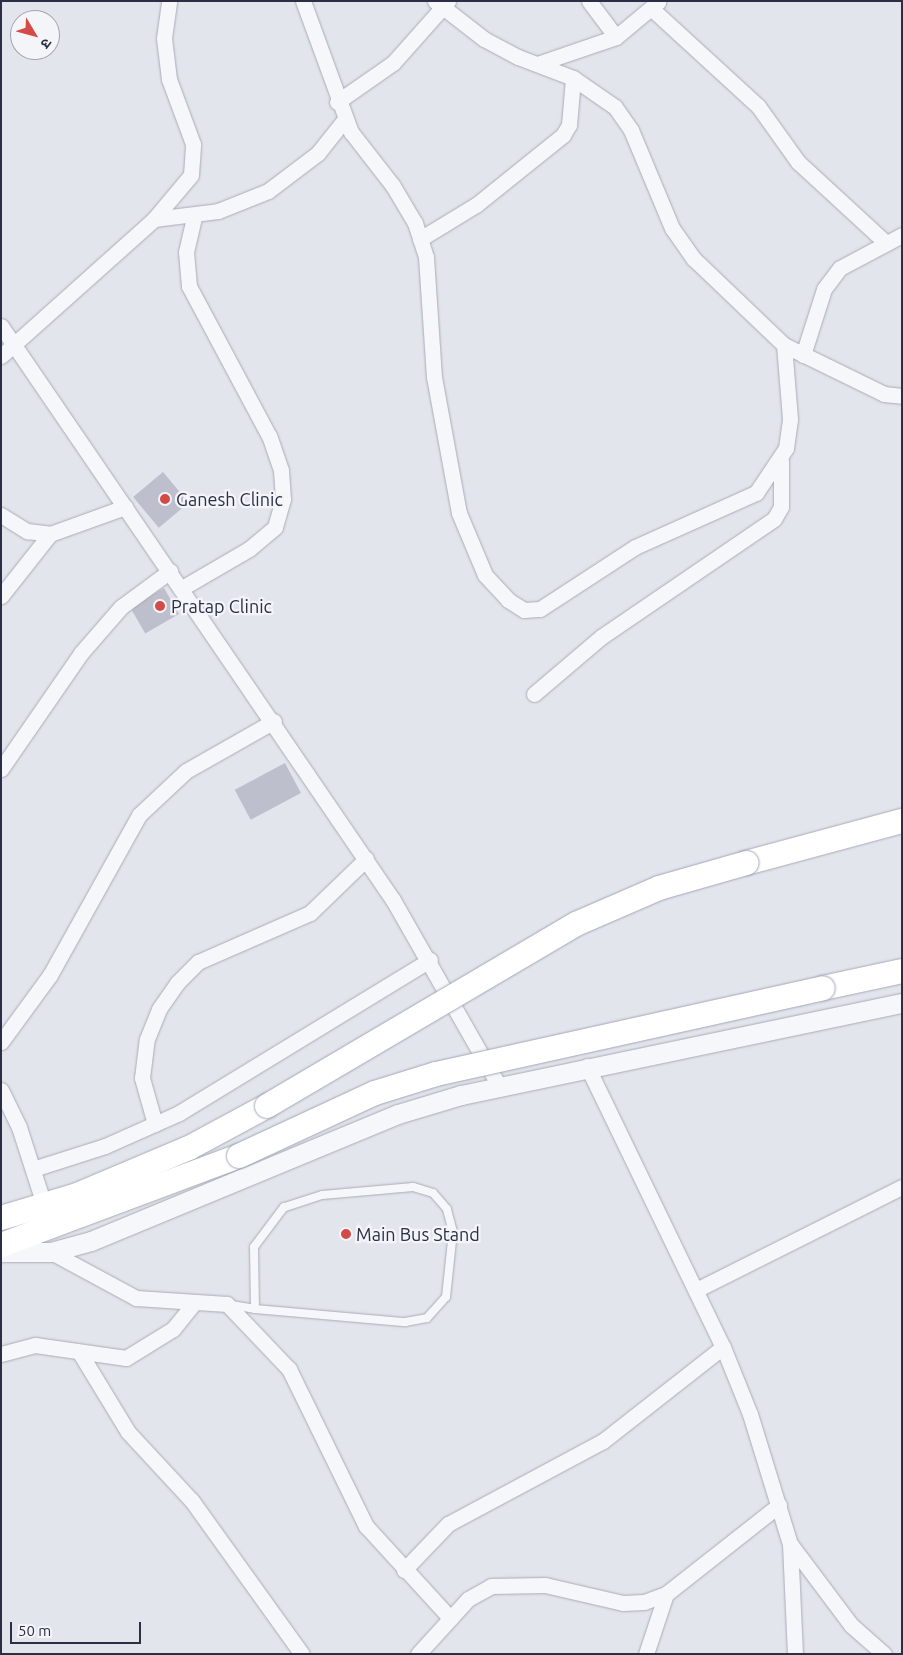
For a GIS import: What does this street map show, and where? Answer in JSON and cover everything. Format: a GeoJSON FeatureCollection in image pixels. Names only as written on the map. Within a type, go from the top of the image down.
{"type":"FeatureCollection","features":[{"type":"Feature","properties":{"kind":"main road"},"geometry":{"type":"LineString","coordinates":[[1,1218],[44,1205],[189,1148],[267,1106],[576,924],[659,888],[902,821]]}},
{"type":"Feature","properties":{"kind":"main road"},"geometry":{"type":"LineString","coordinates":[[1,1246],[240,1156],[375,1093],[436,1074],[902,971]]}},
{"type":"Feature","properties":{"kind":"street"},"geometry":{"type":"LineString","coordinates":[[1,356],[154,219],[191,174],[193,144],[170,79],[164,38],[169,1]]}},
{"type":"Feature","properties":{"kind":"street"},"geometry":{"type":"LineString","coordinates":[[303,1],[337,102],[345,120],[405,204],[420,239],[428,279],[434,377],[459,513],[485,575],[508,600],[524,610],[540,609],[635,547],[756,493],[781,461]]}},
{"type":"Feature","properties":{"kind":"street"},"geometry":{"type":"LineString","coordinates":[[589,1],[616,37]]}},
{"type":"Feature","properties":{"kind":"street"},"geometry":{"type":"LineString","coordinates":[[337,102],[393,63],[441,3],[484,39],[518,58],[540,63],[600,92],[631,130],[669,221],[694,259],[784,345],[884,394],[902,396]]}},
{"type":"Feature","properties":{"kind":"street"},"geometry":{"type":"LineString","coordinates":[[540,63],[616,37],[656,5],[758,106],[798,162],[884,241]]}},
{"type":"Feature","properties":{"kind":"street"},"geometry":{"type":"LineString","coordinates":[[420,239],[476,205],[563,135],[569,125],[573,78]]}},
{"type":"Feature","properties":{"kind":"street"},"geometry":{"type":"LineString","coordinates":[[154,219],[194,216],[242,202],[290,178],[345,120]]}},
{"type":"Feature","properties":{"kind":"street"},"geometry":{"type":"LineString","coordinates":[[182,588],[249,549],[275,527],[283,499],[281,470],[269,436],[189,286],[186,252],[194,216]]}},
{"type":"Feature","properties":{"kind":"street"},"geometry":{"type":"LineString","coordinates":[[802,355],[824,289],[840,268],[884,241],[902,235]]}},
{"type":"Feature","properties":{"kind":"street"},"geometry":{"type":"LineString","coordinates":[[1,326],[12,345],[274,721],[366,859],[430,960],[499,1086]]}},
{"type":"Feature","properties":{"kind":"street"},"geometry":{"type":"LineString","coordinates":[[534,694],[601,637],[774,520],[781,507],[781,461],[790,419],[784,345]]}},
{"type":"Feature","properties":{"kind":"street"},"geometry":{"type":"LineString","coordinates":[[1,515],[27,531],[50,534],[126,507]]}},
{"type":"Feature","properties":{"kind":"street"},"geometry":{"type":"LineString","coordinates":[[1,596],[50,534]]}},
{"type":"Feature","properties":{"kind":"street"},"geometry":{"type":"LineString","coordinates":[[1,769],[110,620],[170,571]]}},
{"type":"Feature","properties":{"kind":"street"},"geometry":{"type":"LineString","coordinates":[[1,1042],[50,975],[139,815],[186,771],[274,721]]}},
{"type":"Feature","properties":{"kind":"street"},"geometry":{"type":"LineString","coordinates":[[155,1124],[142,1078],[147,1039],[159,1009],[177,983],[198,962],[310,913],[366,859]]}},
{"type":"Feature","properties":{"kind":"street"},"geometry":{"type":"LineString","coordinates":[[33,1169],[105,1146],[155,1124],[242,1077],[430,960]]}},
{"type":"Feature","properties":{"kind":"street"},"geometry":{"type":"LineString","coordinates":[[1,1252],[51,1252],[231,1186],[398,1114],[499,1086],[587,1066],[902,1003]]}},
{"type":"Feature","properties":{"kind":"street"},"geometry":{"type":"LineString","coordinates":[[587,1066],[723,1346],[780,1505],[790,1544],[795,1654]]}},
{"type":"Feature","properties":{"kind":"street"},"geometry":{"type":"LineString","coordinates":[[1,1090],[33,1169],[44,1205]]}},
{"type":"Feature","properties":{"kind":"street"},"geometry":{"type":"LineString","coordinates":[[696,1290],[902,1187]]}},
{"type":"Feature","properties":{"kind":"street"},"geometry":{"type":"LineString","coordinates":[[51,1252],[118,1291],[193,1304],[226,1304],[290,1369],[366,1526],[404,1570],[450,1618]]}},
{"type":"Feature","properties":{"kind":"street"},"geometry":{"type":"LineString","coordinates":[[1,1354],[35,1345],[80,1353],[126,1358],[173,1328],[193,1304]]}},
{"type":"Feature","properties":{"kind":"street"},"geometry":{"type":"LineString","coordinates":[[404,1570],[448,1524],[596,1445],[723,1346]]}},
{"type":"Feature","properties":{"kind":"street"},"geometry":{"type":"LineString","coordinates":[[80,1353],[128,1432],[192,1501],[302,1654]]}},
{"type":"Feature","properties":{"kind":"street"},"geometry":{"type":"LineString","coordinates":[[418,1654],[468,1599],[491,1586],[545,1586],[623,1604],[644,1602],[666,1594],[780,1505]]}},
{"type":"Feature","properties":{"kind":"street"},"geometry":{"type":"LineString","coordinates":[[790,1544],[850,1625],[884,1654]]}},
{"type":"Feature","properties":{"kind":"street"},"geometry":{"type":"LineString","coordinates":[[646,1654],[666,1594]]}},
{"type":"Feature","properties":{"kind":"lane"},"geometry":{"type":"LineString","coordinates":[[226,1304],[255,1309],[405,1322],[427,1318],[446,1298],[452,1232],[447,1209],[433,1194],[413,1187],[322,1195],[284,1207],[254,1247],[251,1263],[255,1309]]}},
{"type":"Feature","properties":{"kind":"building"},"geometry":{"type":"Polygon","coordinates":[[[163,472],[189,503],[159,528],[133,497],[163,472]]]}},
{"type":"Feature","properties":{"kind":"building"},"geometry":{"type":"Polygon","coordinates":[[[164,588],[179,614],[145,633],[130,608],[164,588]]]}},
{"type":"Feature","properties":{"kind":"building"},"geometry":{"type":"Polygon","coordinates":[[[285,763],[301,793],[251,820],[235,790],[285,763]]]}},
{"type":"Feature","properties":{"kind":"place","name":"Ganesh Clinic"},"geometry":{"type":"Point","coordinates":[165,499]}},
{"type":"Feature","properties":{"kind":"place","name":"Pratap Clinic"},"geometry":{"type":"Point","coordinates":[160,606]}},
{"type":"Feature","properties":{"kind":"place","name":"Main Bus Stand"},"geometry":{"type":"Point","coordinates":[346,1234]}}]}
